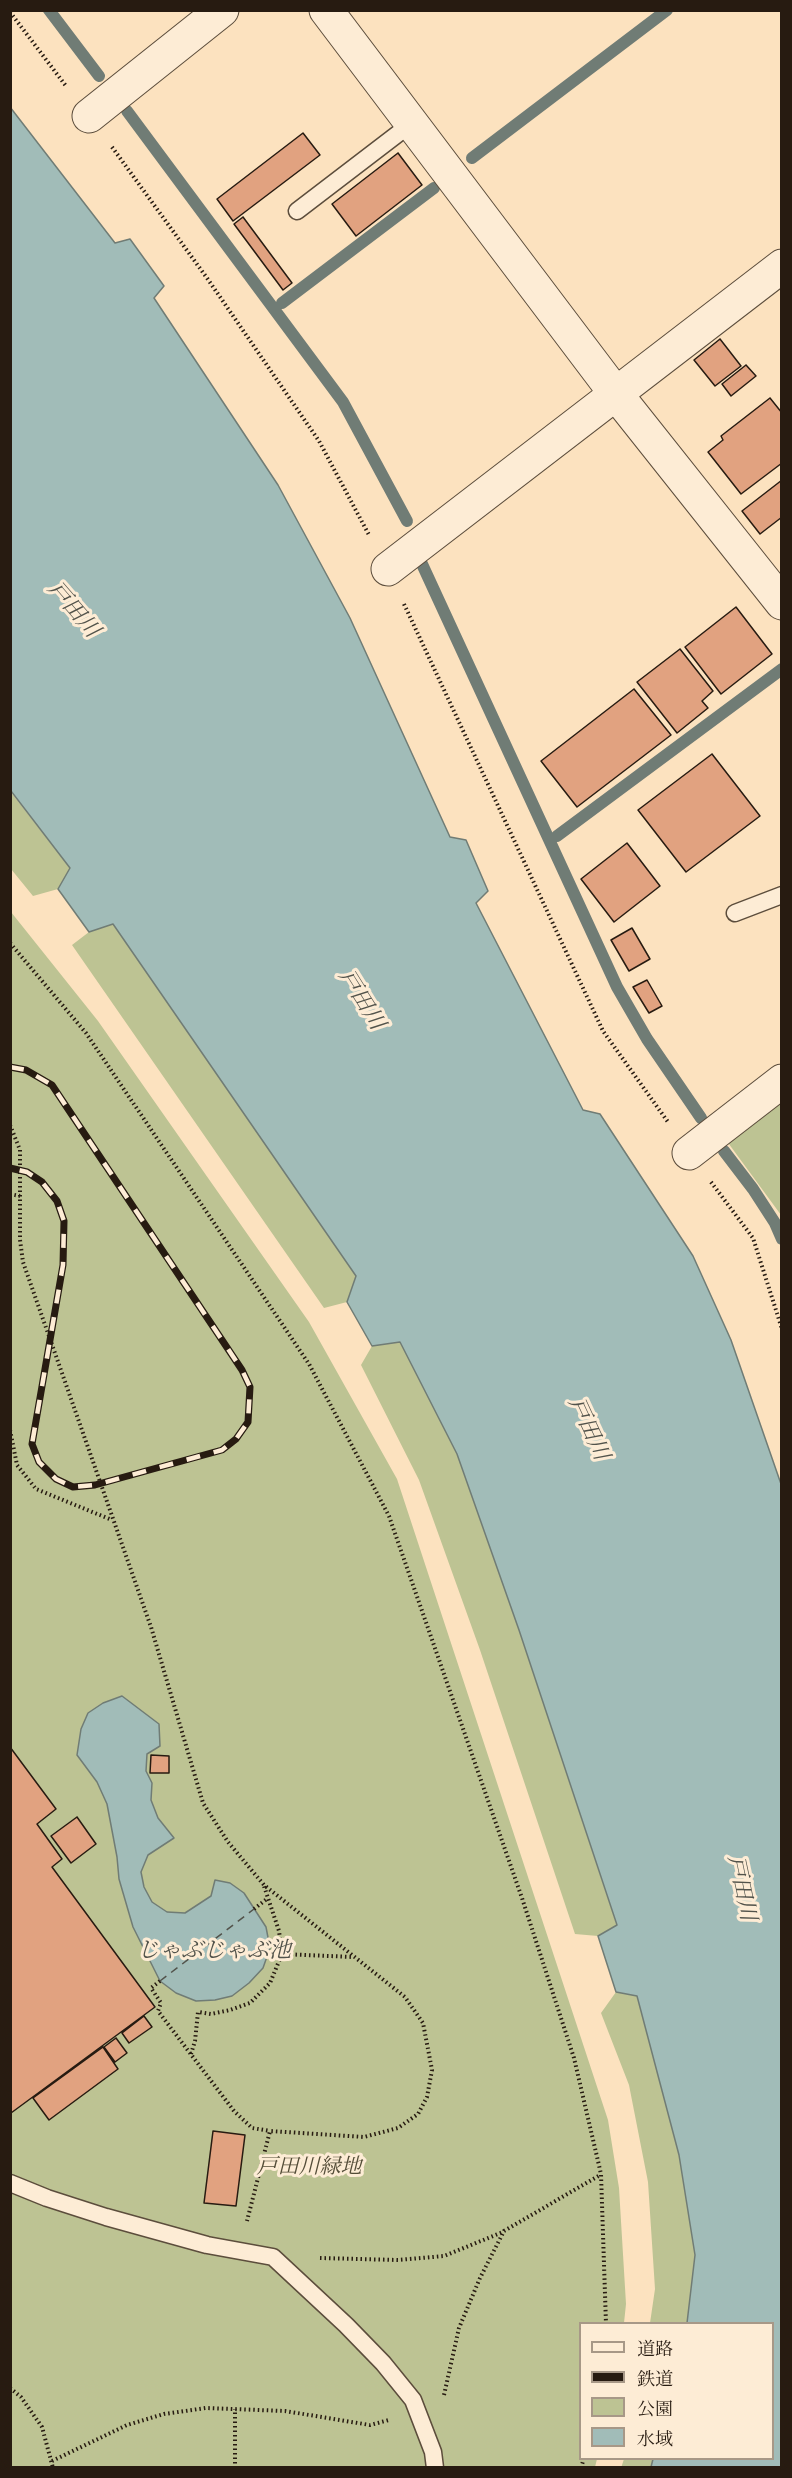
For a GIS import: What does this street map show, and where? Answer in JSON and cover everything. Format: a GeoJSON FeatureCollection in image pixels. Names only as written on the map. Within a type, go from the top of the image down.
{"type":"FeatureCollection","features":[{"type":"Feature","properties":{"kind":"street"},"geometry":{"type":"LineString","coordinates":[[89,116],[222,10]]}},
{"type":"Feature","properties":{"kind":"street"},"geometry":{"type":"LineString","coordinates":[[326,10],[616,394],[782,603]]}},
{"type":"Feature","properties":{"kind":"street"},"geometry":{"type":"LineString","coordinates":[[387,569],[782,266]]}},
{"type":"Feature","properties":{"kind":"street"},"geometry":{"type":"LineString","coordinates":[[689,1153],[782,1081]]}},
{"type":"Feature","properties":{"kind":"lane"},"geometry":{"type":"LineString","coordinates":[[297,211],[412,123]]}},
{"type":"Feature","properties":{"kind":"lane"},"geometry":{"type":"LineString","coordinates":[[735,913],[782,895]]}},
{"type":"Feature","properties":{"kind":"lane"},"geometry":{"type":"LineString","coordinates":[[10,2183],[106,2217],[207,2245],[273,2258],[346,2325],[383,2363],[413,2400],[434,2460]]}},
{"type":"Feature","properties":{"kind":"path"},"geometry":{"type":"LineString","coordinates":[[10,12],[89,116],[207,279],[319,441],[387,569],[603,1031],[689,1153],[753,1238],[782,1329]]}},
{"type":"Feature","properties":{"kind":"path"},"geometry":{"type":"LineString","coordinates":[[10,943],[86,1033],[309,1364],[389,1516],[518,1887],[570,2047],[601,2175],[606,2322]]}},
{"type":"Feature","properties":{"kind":"path"},"geometry":{"type":"LineString","coordinates":[[10,1125],[20,1150],[20,1240],[23,1262],[151,1627],[203,1803],[228,1842],[264,1885],[405,1997],[423,2022],[432,2070],[427,2097],[418,2114],[398,2128],[364,2137],[252,2128],[234,2111],[158,2011],[161,2003],[152,1988],[160,1981]]}},
{"type":"Feature","properties":{"kind":"path"},"geometry":{"type":"LineString","coordinates":[[10,1194],[20,1196]]}},
{"type":"Feature","properties":{"kind":"path"},"geometry":{"type":"LineString","coordinates":[[10,1430],[17,1465],[36,1489],[112,1521]]}},
{"type":"Feature","properties":{"kind":"path"},"geometry":{"type":"LineString","coordinates":[[191,2054],[195,2042],[198,2012],[212,2014],[250,2003],[270,1983],[282,1954],[279,1930],[264,1885]]}},
{"type":"Feature","properties":{"kind":"path"},"geometry":{"type":"LineString","coordinates":[[254,1909],[268,1898]]}},
{"type":"Feature","properties":{"kind":"path"},"geometry":{"type":"LineString","coordinates":[[282,1954],[356,1958]]}},
{"type":"Feature","properties":{"kind":"path"},"geometry":{"type":"LineString","coordinates":[[239,2251],[270,2131]]}},
{"type":"Feature","properties":{"kind":"path"},"geometry":{"type":"LineString","coordinates":[[273,2258],[398,2260],[444,2256],[504,2232],[601,2175]]}},
{"type":"Feature","properties":{"kind":"path"},"geometry":{"type":"LineString","coordinates":[[434,2460],[459,2328],[480,2278],[504,2232]]}},
{"type":"Feature","properties":{"kind":"path"},"geometry":{"type":"LineString","coordinates":[[10,2388],[21,2397],[42,2427],[52,2465],[86,2443],[136,2422],[164,2414],[206,2408],[285,2411],[370,2425],[399,2417],[420,2418]]}},
{"type":"Feature","properties":{"kind":"path"},"geometry":{"type":"LineString","coordinates":[[235,2409],[235,2468]]}},
{"type":"Feature","properties":{"kind":"green space"},"geometry":{"type":"Polygon","coordinates":[[[10,791],[70,868],[58,889],[33,896],[11,869],[10,791]]]}},
{"type":"Feature","properties":{"kind":"green space","name":"戸田川緑地"},"geometry":{"type":"Polygon","coordinates":[[[11,912],[98,1021],[309,1322],[397,1479],[608,2120],[619,2188],[626,2304],[624,2322],[579,2322],[579,2460],[597,2460],[595,2467],[11,2467],[11,912]]]}},
{"type":"Feature","properties":{"kind":"green space"},"geometry":{"type":"Polygon","coordinates":[[[113,924],[356,1276],[347,1302],[324,1308],[72,945],[89,932],[113,924]]]}},
{"type":"Feature","properties":{"kind":"green space"},"geometry":{"type":"Polygon","coordinates":[[[781,1098],[781,1215],[726,1140],[781,1098]]]}},
{"type":"Feature","properties":{"kind":"green space"},"geometry":{"type":"Polygon","coordinates":[[[400,1342],[457,1454],[519,1630],[617,1926],[598,1936],[575,1934],[480,1650],[419,1480],[361,1365],[372,1346],[400,1342]]]}},
{"type":"Feature","properties":{"kind":"green space"},"geometry":{"type":"Polygon","coordinates":[[[616,1992],[637,1995],[679,2155],[695,2255],[687,2322],[650,2322],[655,2289],[648,2182],[629,2085],[601,2013],[616,1992]]]}},
{"type":"Feature","properties":{"kind":"green space"},"geometry":{"type":"Polygon","coordinates":[[[624,2460],[653,2460],[651,2467],[621,2468],[624,2460]]]}},
{"type":"Feature","properties":{"kind":"water","name":"戸田川"},"geometry":{"type":"Polygon","coordinates":[[[10,107],[115,243],[130,239],[164,286],[154,298],[278,485],[350,618],[450,837],[466,840],[488,891],[476,903],[583,1110],[600,1114],[693,1256],[731,1340],[781,1484],[781,2467],[651,2467],[653,2460],[774,2460],[774,2322],[687,2322],[695,2255],[679,2155],[637,1996],[616,1992],[598,1936],[617,1925],[519,1630],[457,1454],[400,1342],[372,1346],[347,1302],[356,1276],[113,924],[89,932],[58,889],[70,868],[11,791],[10,107]]]}},
{"type":"Feature","properties":{"kind":"water","name":"じゃぶじゃぶ池"},"geometry":{"type":"Polygon","coordinates":[[[122,1696],[159,1724],[160,1746],[147,1754],[146,1771],[152,1783],[151,1800],[158,1818],[174,1838],[148,1855],[141,1872],[144,1887],[152,1902],[167,1912],[185,1913],[211,1896],[215,1880],[230,1883],[244,1893],[266,1927],[270,1948],[263,1968],[232,1996],[196,2001],[176,1993],[160,1981],[133,1927],[119,1879],[107,1804],[97,1782],[77,1755],[81,1729],[88,1713],[103,1703],[122,1696]]]}},
{"type":"Feature","properties":{"kind":"building"},"geometry":{"type":"Polygon","coordinates":[[[303,133],[320,155],[233,221],[217,199],[303,133]]]}},
{"type":"Feature","properties":{"kind":"building"},"geometry":{"type":"Polygon","coordinates":[[[398,153],[422,185],[356,236],[332,204],[398,153]]]}},
{"type":"Feature","properties":{"kind":"building"},"geometry":{"type":"Polygon","coordinates":[[[243,217],[292,283],[283,290],[234,224],[243,217]]]}},
{"type":"Feature","properties":{"kind":"building"},"geometry":{"type":"Polygon","coordinates":[[[720,339],[741,366],[715,386],[694,360],[720,339]]]}},
{"type":"Feature","properties":{"kind":"building"},"geometry":{"type":"Polygon","coordinates":[[[746,365],[756,376],[731,396],[722,384],[746,365]]]}},
{"type":"Feature","properties":{"kind":"building"},"geometry":{"type":"Polygon","coordinates":[[[770,398],[782,413],[782,463],[741,494],[708,452],[723,440],[721,436],[770,398]]]}},
{"type":"Feature","properties":{"kind":"building"},"geometry":{"type":"Polygon","coordinates":[[[782,480],[782,517],[760,534],[742,511],[782,480]]]}},
{"type":"Feature","properties":{"kind":"building"},"geometry":{"type":"Polygon","coordinates":[[[736,607],[772,654],[721,694],[685,647],[736,607]]]}},
{"type":"Feature","properties":{"kind":"building"},"geometry":{"type":"Polygon","coordinates":[[[680,649],[713,691],[702,701],[708,708],[677,733],[637,682],[680,649]]]}},
{"type":"Feature","properties":{"kind":"building"},"geometry":{"type":"Polygon","coordinates":[[[634,689],[671,735],[577,807],[541,761],[634,689]]]}},
{"type":"Feature","properties":{"kind":"building"},"geometry":{"type":"Polygon","coordinates":[[[712,754],[760,816],[686,872],[638,810],[712,754]]]}},
{"type":"Feature","properties":{"kind":"building"},"geometry":{"type":"Polygon","coordinates":[[[627,843],[660,886],[614,922],[581,879],[627,843]]]}},
{"type":"Feature","properties":{"kind":"building"},"geometry":{"type":"Polygon","coordinates":[[[632,928],[650,959],[629,971],[611,940],[632,928]]]}},
{"type":"Feature","properties":{"kind":"building"},"geometry":{"type":"Polygon","coordinates":[[[647,980],[662,1006],[649,1013],[633,987],[647,980]]]}},
{"type":"Feature","properties":{"kind":"building"},"geometry":{"type":"Polygon","coordinates":[[[10,1747],[56,1809],[37,1824],[62,1859],[52,1867],[155,2007],[11,2113],[10,1747]]]}},
{"type":"Feature","properties":{"kind":"building"},"geometry":{"type":"Polygon","coordinates":[[[151,1755],[169,1756],[169,1773],[150,1773],[151,1755]]]}},
{"type":"Feature","properties":{"kind":"building"},"geometry":{"type":"Polygon","coordinates":[[[77,1817],[96,1844],[71,1863],[51,1836],[77,1817]]]}},
{"type":"Feature","properties":{"kind":"building"},"geometry":{"type":"Polygon","coordinates":[[[144,2016],[152,2027],[129,2043],[122,2033],[144,2016]]]}},
{"type":"Feature","properties":{"kind":"building"},"geometry":{"type":"Polygon","coordinates":[[[116,2038],[127,2053],[115,2062],[104,2047],[116,2038]]]}},
{"type":"Feature","properties":{"kind":"building"},"geometry":{"type":"Polygon","coordinates":[[[103,2047],[118,2069],[49,2120],[33,2098],[103,2047]]]}},
{"type":"Feature","properties":{"kind":"building"},"geometry":{"type":"Polygon","coordinates":[[[213,2131],[245,2135],[236,2206],[204,2203],[213,2131]]]}},
{"type":"Feature","properties":{"kind":"waterway"},"geometry":{"type":"LineString","coordinates":[[49,10],[99,76]]}},
{"type":"Feature","properties":{"kind":"waterway"},"geometry":{"type":"LineString","coordinates":[[472,158],[667,10]]}},
{"type":"Feature","properties":{"kind":"waterway"},"geometry":{"type":"LineString","coordinates":[[127,111],[343,402],[407,521]]}},
{"type":"Feature","properties":{"kind":"waterway"},"geometry":{"type":"LineString","coordinates":[[282,303],[434,188]]}},
{"type":"Feature","properties":{"kind":"waterway"},"geometry":{"type":"LineString","coordinates":[[422,564],[617,987],[647,1039],[701,1118]]}},
{"type":"Feature","properties":{"kind":"waterway"},"geometry":{"type":"LineString","coordinates":[[557,836],[782,669]]}},
{"type":"Feature","properties":{"kind":"waterway"},"geometry":{"type":"LineString","coordinates":[[724,1151],[753,1189],[775,1223],[782,1239]]}},
{"type":"Feature","properties":{"kind":"ferry route"},"geometry":{"type":"LineString","coordinates":[[160,1981],[254,1909]]}},
{"type":"Feature","properties":{"kind":"railway"},"geometry":{"type":"LineString","coordinates":[[10,1067],[26,1070],[52,1085],[242,1370],[250,1387],[248,1422],[236,1439],[222,1450],[95,1485],[73,1487],[56,1479],[39,1462],[32,1444],[63,1265],[64,1221],[57,1201],[42,1182],[27,1172],[10,1168]]}}]}
